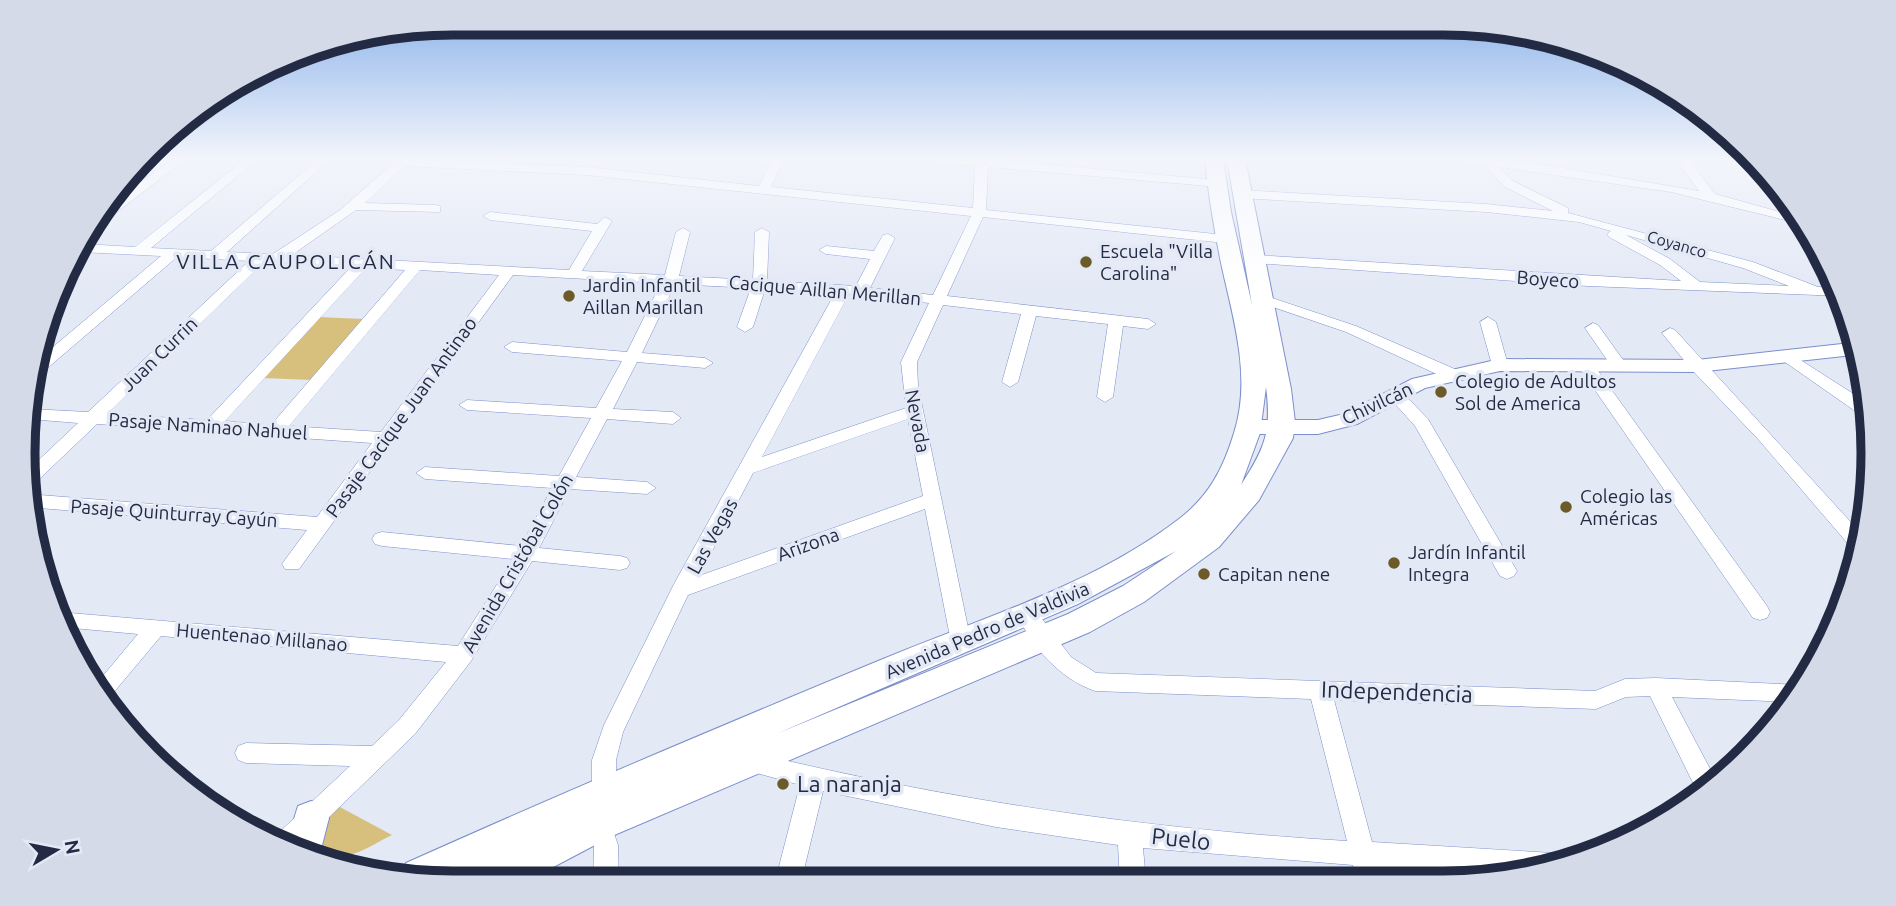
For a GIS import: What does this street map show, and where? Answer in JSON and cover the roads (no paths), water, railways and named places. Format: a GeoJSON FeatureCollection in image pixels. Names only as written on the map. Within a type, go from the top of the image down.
{"type":"FeatureCollection","features":[{"type":"Feature","properties":{"kind":"main road","name":"Avenida Pedro de Valdivia"},"geometry":{"type":"LineString","coordinates":[[432,870],[604,791],[961,642],[1121,601],[1193,553],[1218,530],[1257,483],[1277,446],[1266,427],[1255,395],[1253,367],[1219,201]]}},
{"type":"Feature","properties":{"kind":"main road","name":"Avenida Pedro de Valdivia"},"geometry":{"type":"LineString","coordinates":[[1242,201],[1279,389],[1266,427]]}},
{"type":"Feature","properties":{"kind":"main road","name":"Avenida Pedro de Valdivia"},"geometry":{"type":"LineString","coordinates":[[507,871],[599,824],[748,761],[1035,625]]}},
{"type":"Feature","properties":{"kind":"main road"},"geometry":{"type":"LineString","coordinates":[[304,843],[311,818]]}},
{"type":"Feature","properties":{"kind":"street"},"geometry":{"type":"LineString","coordinates":[[138,251],[200,201]]}},
{"type":"Feature","properties":{"kind":"street"},"geometry":{"type":"LineString","coordinates":[[215,255],[277,201]]}},
{"type":"Feature","properties":{"kind":"street","name":"Juan Currin"},"geometry":{"type":"LineString","coordinates":[[36,473],[269,257],[314,239],[359,201]]}},
{"type":"Feature","properties":{"kind":"street"},"geometry":{"type":"LineString","coordinates":[[879,201],[1225,239]]}},
{"type":"Feature","properties":{"kind":"street"},"geometry":{"type":"LineString","coordinates":[[979,212],[980,201]]}},
{"type":"Feature","properties":{"kind":"street","name":"Coyanco"},"geometry":{"type":"LineString","coordinates":[[1368,201],[1486,208],[1580,218],[1748,265],[1816,291]]}},
{"type":"Feature","properties":{"kind":"street"},"geometry":{"type":"LineString","coordinates":[[1542,201],[1665,262],[1696,286]]}},
{"type":"Feature","properties":{"kind":"street"},"geometry":{"type":"LineString","coordinates":[[1729,201],[1789,218]]}},
{"type":"Feature","properties":{"kind":"street"},"geometry":{"type":"LineString","coordinates":[[354,206],[435,209]]}},
{"type":"Feature","properties":{"kind":"street","name":"Nevada"},"geometry":{"type":"LineString","coordinates":[[961,642],[909,362],[979,212]]}},
{"type":"Feature","properties":{"kind":"street"},"geometry":{"type":"LineString","coordinates":[[490,216],[603,225],[574,273]]}},
{"type":"Feature","properties":{"kind":"street","name":"Avenida Cristóbal Colón"},"geometry":{"type":"LineString","coordinates":[[290,838],[378,756],[432,698],[464,655],[526,554],[632,357],[671,278],[683,232]]}},
{"type":"Feature","properties":{"kind":"street"},"geometry":{"type":"LineString","coordinates":[[745,327],[760,284],[762,232]]}},
{"type":"Feature","properties":{"kind":"street","name":"Las Vegas"},"geometry":{"type":"LineString","coordinates":[[604,791],[604,760],[612,732],[681,590],[853,290],[879,256],[888,238]]}},
{"type":"Feature","properties":{"kind":"street"},"geometry":{"type":"LineString","coordinates":[[826,250],[879,256]]}},
{"type":"Feature","properties":{"kind":"street","name":"Cacique Aillan Merillan"},"geometry":{"type":"LineString","coordinates":[[87,251],[269,257],[853,290],[1148,324]]}},
{"type":"Feature","properties":{"kind":"street"},"geometry":{"type":"LineString","coordinates":[[45,361],[174,253]]}},
{"type":"Feature","properties":{"kind":"street","name":"Boyeco"},"geometry":{"type":"LineString","coordinates":[[1255,258],[1696,286],[1828,291]]}},
{"type":"Feature","properties":{"kind":"street"},"geometry":{"type":"LineString","coordinates":[[211,426],[362,262]]}},
{"type":"Feature","properties":{"kind":"street"},"geometry":{"type":"LineString","coordinates":[[276,430],[417,265]]}},
{"type":"Feature","properties":{"kind":"street","name":"Pasaje Cacique Juan Antinao"},"geometry":{"type":"LineString","coordinates":[[292,564],[510,270]]}},
{"type":"Feature","properties":{"kind":"street"},"geometry":{"type":"LineString","coordinates":[[1262,299],[1351,329],[1451,374]]}},
{"type":"Feature","properties":{"kind":"street"},"geometry":{"type":"LineString","coordinates":[[1010,382],[1030,310]]}},
{"type":"Feature","properties":{"kind":"street"},"geometry":{"type":"LineString","coordinates":[[1105,397],[1116,320]]}},
{"type":"Feature","properties":{"kind":"street"},"geometry":{"type":"LineString","coordinates":[[1488,322],[1500,365]]}},
{"type":"Feature","properties":{"kind":"street"},"geometry":{"type":"LineString","coordinates":[[1593,328],[1620,367]]}},
{"type":"Feature","properties":{"kind":"street"},"geometry":{"type":"LineString","coordinates":[[1671,332],[1697,366],[1764,435],[1853,536]]}},
{"type":"Feature","properties":{"kind":"street"},"geometry":{"type":"LineString","coordinates":[[512,347],[705,363]]}},
{"type":"Feature","properties":{"kind":"street","name":"Chivilcán"},"geometry":{"type":"LineString","coordinates":[[1266,427],[1318,427],[1350,419],[1419,383],[1500,365],[1697,366],[1848,350]]}},
{"type":"Feature","properties":{"kind":"street"},"geometry":{"type":"LineString","coordinates":[[1788,357],[1858,405]]}},
{"type":"Feature","properties":{"kind":"street"},"geometry":{"type":"LineString","coordinates":[[1587,367],[1760,612]]}},
{"type":"Feature","properties":{"kind":"street"},"geometry":{"type":"LineString","coordinates":[[1395,395],[1422,423],[1507,571]]}},
{"type":"Feature","properties":{"kind":"street"},"geometry":{"type":"LineString","coordinates":[[467,405],[673,418]]}},
{"type":"Feature","properties":{"kind":"street"},"geometry":{"type":"LineString","coordinates":[[750,468],[916,410]]}},
{"type":"Feature","properties":{"kind":"street","name":"Pasaje Naminao Nahuel"},"geometry":{"type":"LineString","coordinates":[[37,414],[386,438]]}},
{"type":"Feature","properties":{"kind":"street"},"geometry":{"type":"LineString","coordinates":[[425,473],[647,488]]}},
{"type":"Feature","properties":{"kind":"street","name":"Arizona"},"geometry":{"type":"LineString","coordinates":[[681,590],[934,499]]}},
{"type":"Feature","properties":{"kind":"street","name":"Pasaje Quinturray Cayún"},"geometry":{"type":"LineString","coordinates":[[38,502],[322,524]]}},
{"type":"Feature","properties":{"kind":"street"},"geometry":{"type":"LineString","coordinates":[[382,539],[620,563]]}},
{"type":"Feature","properties":{"kind":"street","name":"Huentenao Millanao"},"geometry":{"type":"LineString","coordinates":[[70,620],[464,655]]}},
{"type":"Feature","properties":{"kind":"street","name":"Independencia"},"geometry":{"type":"LineString","coordinates":[[1035,625],[1062,662],[1078,677],[1095,682],[1596,700],[1625,688],[1786,693]]}},
{"type":"Feature","properties":{"kind":"street"},"geometry":{"type":"LineString","coordinates":[[107,688],[156,628]]}},
{"type":"Feature","properties":{"kind":"street"},"geometry":{"type":"LineString","coordinates":[[1656,687],[1704,780]]}},
{"type":"Feature","properties":{"kind":"street"},"geometry":{"type":"LineString","coordinates":[[1320,690],[1367,871]]}},
{"type":"Feature","properties":{"kind":"street"},"geometry":{"type":"LineString","coordinates":[[246,753],[378,756]]}},
{"type":"Feature","properties":{"kind":"street","name":"Puelo"},"geometry":{"type":"LineString","coordinates":[[748,761],[814,778],[968,810],[1130,834],[1245,846],[1525,863]]}},
{"type":"Feature","properties":{"kind":"street"},"geometry":{"type":"LineString","coordinates":[[791,871],[814,778]]}},
{"type":"Feature","properties":{"kind":"street"},"geometry":{"type":"LineString","coordinates":[[599,824],[606,845],[606,871]]}},
{"type":"Feature","properties":{"kind":"street"},"geometry":{"type":"LineString","coordinates":[[1130,834],[1132,871]]}},
{"type":"Feature","properties":{"kind":"place","name":"Escuela \"Villa Carolina\""},"geometry":{"type":"Point","coordinates":[1086,262]}},
{"type":"Feature","properties":{"kind":"place","name":"Jardin Infantil Aillan Marillan"},"geometry":{"type":"Point","coordinates":[569,296]}},
{"type":"Feature","properties":{"kind":"place","name":"Colegio de Adultos Sol de America"},"geometry":{"type":"Point","coordinates":[1441,392]}},
{"type":"Feature","properties":{"kind":"place","name":"Colegio las Américas"},"geometry":{"type":"Point","coordinates":[1566,507]}},
{"type":"Feature","properties":{"kind":"place","name":"Jardín Infantil Integra"},"geometry":{"type":"Point","coordinates":[1394,563]}},
{"type":"Feature","properties":{"kind":"place","name":"Capitan nene"},"geometry":{"type":"Point","coordinates":[1204,574]}},
{"type":"Feature","properties":{"kind":"place","name":"La naranja"},"geometry":{"type":"Point","coordinates":[783,784]}},
{"type":"Feature","properties":{"kind":"district","name":"VILLA CAUPOLICÁN"},"geometry":{"type":"Point","coordinates":[286,262]}}]}
